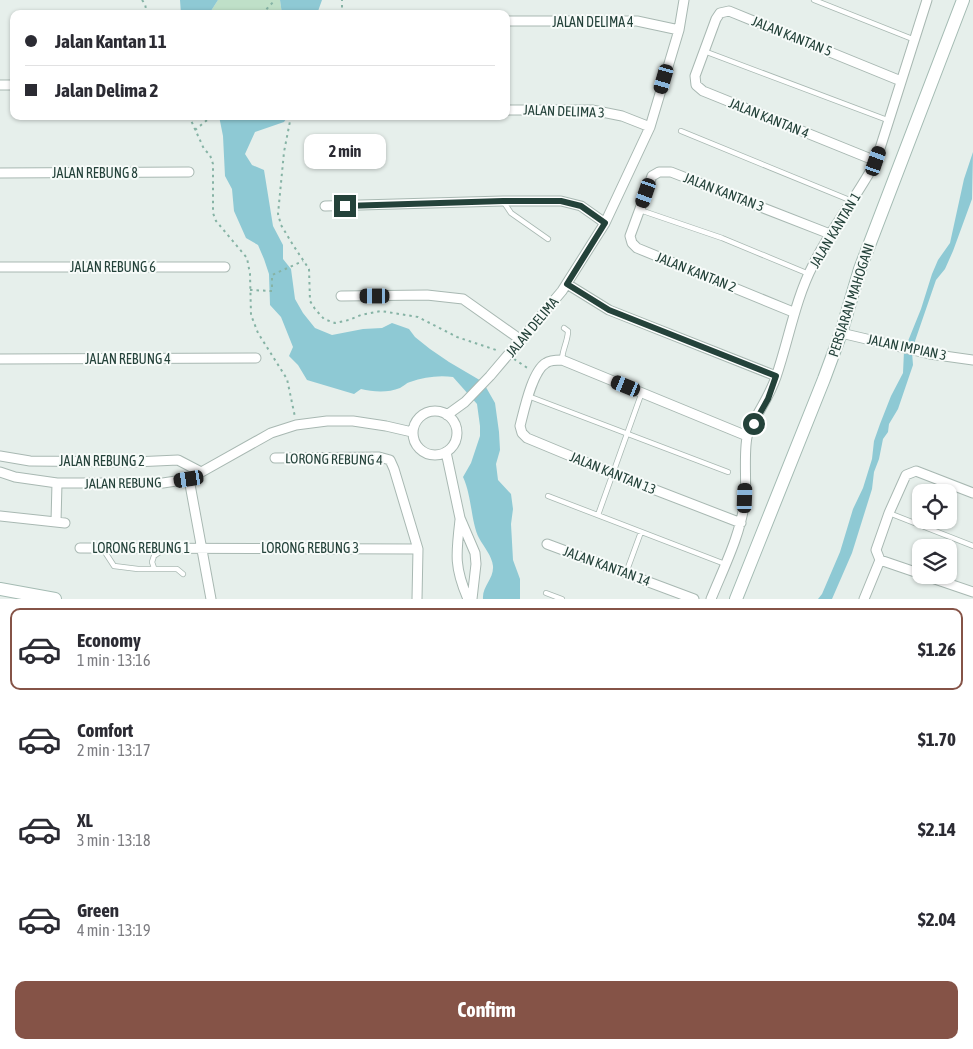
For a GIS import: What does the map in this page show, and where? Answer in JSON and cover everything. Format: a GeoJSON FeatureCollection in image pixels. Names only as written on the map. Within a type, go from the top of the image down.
{"type":"FeatureCollection","features":[{"type":"Feature","properties":{"kind":"main road","name":"PERSIARAN MAHOGANI"},"geometry":{"type":"LineString","coordinates":[[736,599],[824,379],[841,333],[860,269],[964,0]]}},
{"type":"Feature","properties":{"kind":"main road"},"geometry":{"type":"LineString","coordinates":[[0,588],[55,599]]}},
{"type":"Feature","properties":{"kind":"street","name":"JALAN DELIMA"},"geometry":{"type":"LineString","coordinates":[[448,415],[465,402],[490,376],[562,292],[605,223],[650,127],[679,30],[684,0]]}},
{"type":"Feature","properties":{"kind":"street","name":"JALAN KANTAN 1"},"geometry":{"type":"LineString","coordinates":[[747,436],[768,399],[793,312],[809,274],[830,234],[867,179],[876,161],[916,40],[927,0]]}},
{"type":"Feature","properties":{"kind":"street","name":"JALAN KANTAN 5"},"geometry":{"type":"LineString","coordinates":[[704,51],[716,19],[720,13],[729,11],[901,81]]}},
{"type":"Feature","properties":{"kind":"street","name":"JALAN DELIMA 4"},"geometry":{"type":"LineString","coordinates":[[510,22],[637,21],[679,30]]}},
{"type":"Feature","properties":{"kind":"street","name":"JALAN KANTAN 4"},"geometry":{"type":"LineString","coordinates":[[704,51],[695,76],[696,84],[703,91],[876,161]]}},
{"type":"Feature","properties":{"kind":"street","name":"JALAN DELIMA 3"},"geometry":{"type":"LineString","coordinates":[[510,110],[592,110],[622,116],[650,127]]}},
{"type":"Feature","properties":{"kind":"street","name":"JALAN REBUNG 8"},"geometry":{"type":"LineString","coordinates":[[0,174],[189,172]]}},
{"type":"Feature","properties":{"kind":"street","name":"JALAN KANTAN 3"},"geometry":{"type":"LineString","coordinates":[[640,210],[652,176],[660,172],[671,172],[830,234]]}},
{"type":"Feature","properties":{"kind":"street"},"geometry":{"type":"LineString","coordinates":[[326,206],[561,201],[581,206],[605,223]]}},
{"type":"Feature","properties":{"kind":"street","name":"JALAN KANTAN 2"},"geometry":{"type":"LineString","coordinates":[[640,210],[630,236],[632,243],[637,248],[793,312]]}},
{"type":"Feature","properties":{"kind":"street","name":"JALAN REBUNG 6"},"geometry":{"type":"LineString","coordinates":[[0,267],[225,267]]}},
{"type":"Feature","properties":{"kind":"street"},"geometry":{"type":"LineString","coordinates":[[567,284],[609,310],[776,376]]}},
{"type":"Feature","properties":{"kind":"street"},"geometry":{"type":"LineString","coordinates":[[341,296],[426,295],[463,299],[521,340]]}},
{"type":"Feature","properties":{"kind":"street","name":"JALAN IMPIAN 3"},"geometry":{"type":"LineString","coordinates":[[841,333],[930,354],[973,360]]}},
{"type":"Feature","properties":{"kind":"street","name":"JALAN REBUNG 4"},"geometry":{"type":"LineString","coordinates":[[0,359],[256,358]]}},
{"type":"Feature","properties":{"kind":"street"},"geometry":{"type":"LineString","coordinates":[[536,374],[544,364],[550,361],[562,360],[747,436],[745,498],[741,523],[710,599]]}},
{"type":"Feature","properties":{"kind":"street","name":"JALAN KANTAN 13"},"geometry":{"type":"LineString","coordinates":[[536,374],[520,426],[522,433],[527,438],[741,523]]}},
{"type":"Feature","properties":{"kind":"street"},"geometry":{"type":"LineString","coordinates":[[433,411],[448,415],[456,427],[457,434],[451,448],[439,455],[426,454],[416,445],[412,432],[414,424],[419,418],[433,411]]}},
{"type":"Feature","properties":{"kind":"street","name":"JALAN REBUNG"},"geometry":{"type":"LineString","coordinates":[[0,472],[15,477],[57,484],[163,483],[189,479],[271,433],[296,425],[327,421],[353,422],[386,426],[412,432]]}},
{"type":"Feature","properties":{"kind":"street"},"geometry":{"type":"LineString","coordinates":[[446,452],[460,518],[475,553],[476,564],[472,599]]}},
{"type":"Feature","properties":{"kind":"street","name":"JALAN REBUNG 2"},"geometry":{"type":"LineString","coordinates":[[0,456],[30,461],[134,462],[178,460],[202,472]]}},
{"type":"Feature","properties":{"kind":"street","name":"LORONG REBUNG 4"},"geometry":{"type":"LineString","coordinates":[[275,458],[379,457],[390,460],[418,548]]}},
{"type":"Feature","properties":{"kind":"street"},"geometry":{"type":"LineString","coordinates":[[864,599],[880,560],[876,550],[906,475],[916,471],[973,493]]}},
{"type":"Feature","properties":{"kind":"street"},"geometry":{"type":"LineString","coordinates":[[189,479],[211,599]]}},
{"type":"Feature","properties":{"kind":"street"},"geometry":{"type":"LineString","coordinates":[[0,516],[60,522],[57,484]]}},
{"type":"Feature","properties":{"kind":"street"},"geometry":{"type":"LineString","coordinates":[[460,518],[456,555],[462,584],[468,599]]}},
{"type":"Feature","properties":{"kind":"street","name":"JALAN KANTAN 14"},"geometry":{"type":"LineString","coordinates":[[547,544],[694,599]]}},
{"type":"Feature","properties":{"kind":"street","name":"LORONG REBUNG 1"},"geometry":{"type":"LineString","coordinates":[[80,548],[202,548]]}},
{"type":"Feature","properties":{"kind":"street","name":"LORONG REBUNG 3"},"geometry":{"type":"LineString","coordinates":[[202,548],[418,548]]}},
{"type":"Feature","properties":{"kind":"street"},"geometry":{"type":"LineString","coordinates":[[417,599],[418,548]]}},
{"type":"Feature","properties":{"kind":"street"},"geometry":{"type":"LineString","coordinates":[[880,560],[912,571]]}},
{"type":"Feature","properties":{"kind":"street"},"geometry":{"type":"LineString","coordinates":[[949,584],[973,592]]}},
{"type":"Feature","properties":{"kind":"lane"},"geometry":{"type":"LineString","coordinates":[[814,0],[916,40]]}},
{"type":"Feature","properties":{"kind":"lane"},"geometry":{"type":"LineString","coordinates":[[704,51],[890,121]]}},
{"type":"Feature","properties":{"kind":"lane"},"geometry":{"type":"LineString","coordinates":[[681,131],[852,201]]}},
{"type":"Feature","properties":{"kind":"lane"},"geometry":{"type":"LineString","coordinates":[[503,201],[511,213],[548,239]]}},
{"type":"Feature","properties":{"kind":"lane"},"geometry":{"type":"LineString","coordinates":[[640,210],[722,238],[809,274]]}},
{"type":"Feature","properties":{"kind":"lane"},"geometry":{"type":"LineString","coordinates":[[562,360],[563,348],[568,332],[564,328]]}},
{"type":"Feature","properties":{"kind":"lane"},"geometry":{"type":"LineString","coordinates":[[598,515],[642,392]]}},
{"type":"Feature","properties":{"kind":"lane"},"geometry":{"type":"LineString","coordinates":[[528,396],[728,472]]}},
{"type":"Feature","properties":{"kind":"lane"},"geometry":{"type":"LineString","coordinates":[[548,496],[725,564]]}},
{"type":"Feature","properties":{"kind":"lane"},"geometry":{"type":"LineString","coordinates":[[890,513],[973,546]]}},
{"type":"Feature","properties":{"kind":"lane"},"geometry":{"type":"LineString","coordinates":[[626,573],[641,532]]}},
{"type":"Feature","properties":{"kind":"lane"},"geometry":{"type":"LineString","coordinates":[[104,548],[114,566],[177,569],[183,574]]}},
{"type":"Feature","properties":{"kind":"lane"},"geometry":{"type":"LineString","coordinates":[[154,568],[152,562],[154,556],[166,549]]}},
{"type":"Feature","properties":{"kind":"lane"},"geometry":{"type":"LineString","coordinates":[[546,593],[562,599]]}},
{"type":"Feature","properties":{"kind":"path"},"geometry":{"type":"LineString","coordinates":[[266,10],[275,0]]}},
{"type":"Feature","properties":{"kind":"path"},"geometry":{"type":"LineString","coordinates":[[191,120],[213,164],[213,213],[216,221],[248,258],[251,315],[258,334],[287,379],[296,425]]}},
{"type":"Feature","properties":{"kind":"path"},"geometry":{"type":"LineString","coordinates":[[195,130],[208,120]]}},
{"type":"Feature","properties":{"kind":"path"},"geometry":{"type":"LineString","coordinates":[[290,120],[284,152],[278,214],[281,225],[309,269],[310,301],[324,319],[335,323],[374,312],[397,313],[418,318],[457,337],[494,348],[536,374]]}},
{"type":"Feature","properties":{"kind":"path"},"geometry":{"type":"LineString","coordinates":[[250,290],[272,291],[272,275],[303,261]]}},
{"type":"Feature","properties":{"kind":"green space"},"geometry":{"type":"Polygon","coordinates":[[[218,0],[280,0],[281,10],[212,10],[218,0]]]}},
{"type":"Feature","properties":{"kind":"water"},"geometry":{"type":"Polygon","coordinates":[[[180,0],[218,0],[212,10],[181,10],[180,0]]]}},
{"type":"Feature","properties":{"kind":"water"},"geometry":{"type":"Polygon","coordinates":[[[280,0],[322,0],[318,10],[281,10],[280,0]]]}},
{"type":"Feature","properties":{"kind":"water"},"geometry":{"type":"Polygon","coordinates":[[[220,120],[285,120],[255,132],[245,154],[252,165],[264,170],[273,226],[283,245],[283,259],[291,269],[295,299],[315,328],[332,335],[363,329],[382,328],[392,323],[409,329],[415,337],[430,349],[483,382],[495,403],[500,450],[496,464],[498,480],[511,494],[513,509],[511,524],[513,560],[520,579],[520,599],[483,599],[484,590],[492,575],[493,566],[476,532],[463,477],[471,463],[480,436],[477,404],[453,377],[426,378],[409,382],[391,391],[380,392],[361,389],[354,394],[307,380],[298,365],[289,356],[293,347],[281,317],[270,305],[269,274],[258,245],[246,238],[234,211],[232,189],[225,176],[223,136],[220,120]]]}},
{"type":"Feature","properties":{"kind":"water"},"geometry":{"type":"Polygon","coordinates":[[[973,152],[972,199],[945,269],[936,280],[915,341],[912,352],[913,365],[898,409],[883,439],[874,472],[872,489],[852,553],[832,599],[818,599],[822,594],[840,552],[853,509],[863,488],[872,459],[874,441],[891,396],[903,373],[904,351],[921,309],[932,274],[938,260],[950,243],[964,179],[973,152]]]}},
{"type":"Feature","properties":{"kind":"route"},"geometry":{"type":"LineString","coordinates":[[345,206],[561,201],[581,206],[605,223],[567,284],[609,310],[776,376],[768,399],[754,424]]}}]}
